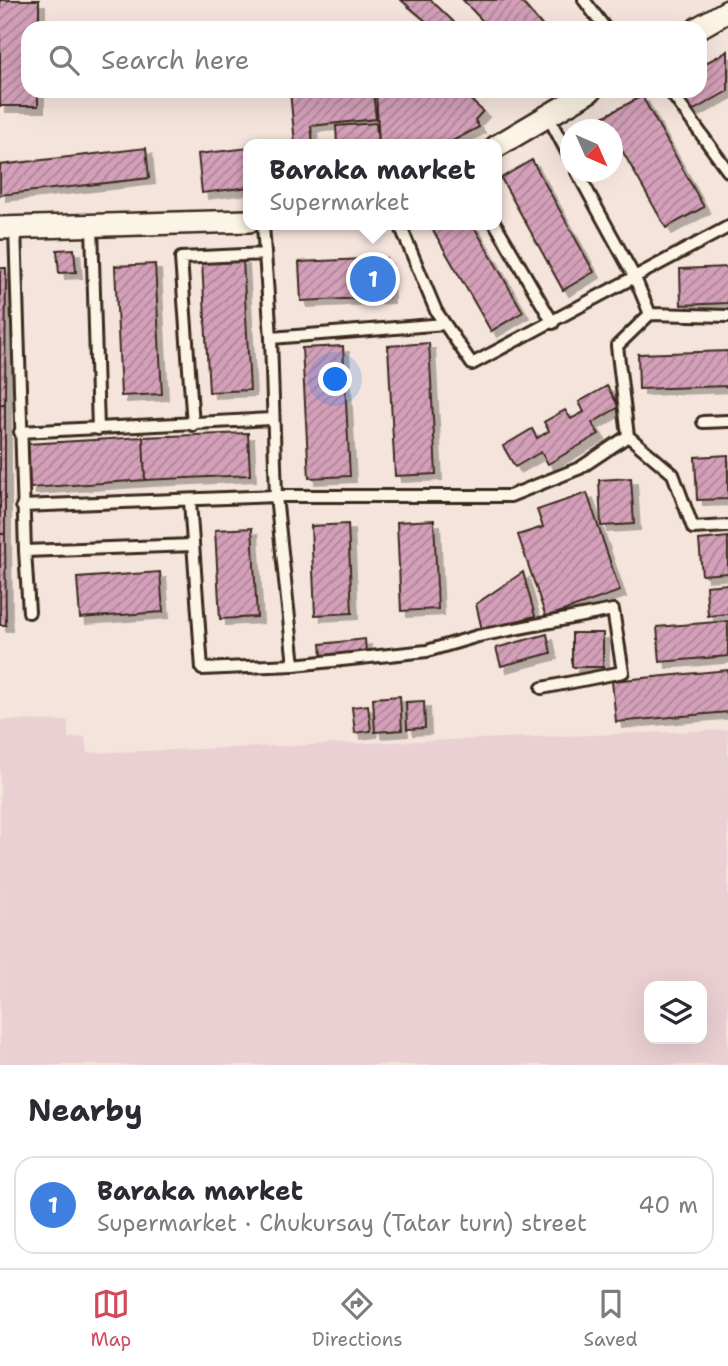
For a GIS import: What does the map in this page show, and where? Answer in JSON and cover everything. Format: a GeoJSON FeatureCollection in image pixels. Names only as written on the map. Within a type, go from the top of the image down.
{"type":"FeatureCollection","features":[{"type":"Feature","properties":{"kind":"street"},"geometry":{"type":"LineString","coordinates":[[707,23],[728,11]]}},
{"type":"Feature","properties":{"kind":"street"},"geometry":{"type":"LineString","coordinates":[[502,143],[578,98]]}},
{"type":"Feature","properties":{"kind":"street"},"geometry":{"type":"LineString","coordinates":[[8,228],[243,221]]}},
{"type":"Feature","properties":{"kind":"lane"},"geometry":{"type":"LineString","coordinates":[[584,0],[600,21]]}},
{"type":"Feature","properties":{"kind":"lane"},"geometry":{"type":"LineString","coordinates":[[675,98],[727,169]]}},
{"type":"Feature","properties":{"kind":"lane"},"geometry":{"type":"LineString","coordinates":[[548,116],[560,139]]}},
{"type":"Feature","properties":{"kind":"lane"},"geometry":{"type":"LineString","coordinates":[[583,182],[635,278],[650,314]]}},
{"type":"Feature","properties":{"kind":"lane"},"geometry":{"type":"LineString","coordinates":[[92,226],[98,429]]}},
{"type":"Feature","properties":{"kind":"lane"},"geometry":{"type":"LineString","coordinates":[[402,230],[445,324],[472,364],[728,227]]}},
{"type":"Feature","properties":{"kind":"lane"},"geometry":{"type":"LineString","coordinates":[[8,228],[29,612]]}},
{"type":"Feature","properties":{"kind":"lane"},"geometry":{"type":"LineString","coordinates":[[263,230],[271,338],[276,496],[294,665]]}},
{"type":"Feature","properties":{"kind":"lane"},"geometry":{"type":"LineString","coordinates":[[499,230],[553,323]]}},
{"type":"Feature","properties":{"kind":"lane"},"geometry":{"type":"LineString","coordinates":[[193,425],[181,258],[265,254]]}},
{"type":"Feature","properties":{"kind":"lane"},"geometry":{"type":"LineString","coordinates":[[728,316],[650,314],[617,346],[628,436],[673,474],[693,528],[728,526]]}},
{"type":"Feature","properties":{"kind":"lane"},"geometry":{"type":"LineString","coordinates":[[271,338],[445,324]]}},
{"type":"Feature","properties":{"kind":"lane"},"geometry":{"type":"LineString","coordinates":[[20,432],[272,419]]}},
{"type":"Feature","properties":{"kind":"lane"},"geometry":{"type":"LineString","coordinates":[[703,422],[728,421]]}},
{"type":"Feature","properties":{"kind":"lane"},"geometry":{"type":"LineString","coordinates":[[22,506],[276,496],[510,496],[580,468],[628,436]]}},
{"type":"Feature","properties":{"kind":"lane"},"geometry":{"type":"LineString","coordinates":[[190,500],[202,669],[294,665],[427,651],[478,636],[613,610],[623,672],[542,688]]}},
{"type":"Feature","properties":{"kind":"lane"},"geometry":{"type":"LineString","coordinates":[[25,551],[193,545]]}},
{"type":"Feature","properties":{"kind":"shaded area"},"geometry":{"type":"Polygon","coordinates":[[[0,720],[68,721],[68,738],[85,737],[87,753],[728,730],[728,1065],[0,1065],[0,720]]]}},
{"type":"Feature","properties":{"kind":"building"},"geometry":{"type":"Polygon","coordinates":[[[0,0],[39,0],[39,21],[21,21],[21,98],[38,98],[38,106],[0,106],[0,0]]]}},
{"type":"Feature","properties":{"kind":"building"},"geometry":{"type":"Polygon","coordinates":[[[401,0],[431,0],[453,21],[426,21],[401,0]]]}},
{"type":"Feature","properties":{"kind":"building"},"geometry":{"type":"Polygon","coordinates":[[[463,0],[520,0],[538,21],[482,21],[463,0]]]}},
{"type":"Feature","properties":{"kind":"building"},"geometry":{"type":"Polygon","coordinates":[[[728,51],[728,91],[692,111],[685,98],[707,98],[707,62],[728,51]]]}},
{"type":"Feature","properties":{"kind":"building"},"geometry":{"type":"Polygon","coordinates":[[[291,98],[374,98],[376,119],[311,126],[312,139],[295,139],[291,98]]]}},
{"type":"Feature","properties":{"kind":"building"},"geometry":{"type":"Polygon","coordinates":[[[376,98],[468,98],[483,111],[475,120],[479,127],[456,139],[379,139],[376,98]]]}},
{"type":"Feature","properties":{"kind":"building"},"geometry":{"type":"Polygon","coordinates":[[[643,98],[704,207],[666,228],[623,152],[623,119],[603,117],[643,98]]]}},
{"type":"Feature","properties":{"kind":"building"},"geometry":{"type":"Polygon","coordinates":[[[376,123],[378,139],[337,139],[336,126],[376,123]]]}},
{"type":"Feature","properties":{"kind":"building"},"geometry":{"type":"Polygon","coordinates":[[[146,148],[149,178],[0,195],[0,165],[146,148]]]}},
{"type":"Feature","properties":{"kind":"building"},"geometry":{"type":"Polygon","coordinates":[[[243,149],[243,188],[202,193],[198,154],[243,149]]]}},
{"type":"Feature","properties":{"kind":"building"},"geometry":{"type":"Polygon","coordinates":[[[532,160],[594,272],[563,290],[502,177],[532,160]]]}},
{"type":"Feature","properties":{"kind":"building"},"geometry":{"type":"Polygon","coordinates":[[[433,230],[476,230],[523,312],[491,331],[433,230]]]}},
{"type":"Feature","properties":{"kind":"building"},"geometry":{"type":"Polygon","coordinates":[[[74,249],[76,272],[59,273],[57,250],[74,249]]]}},
{"type":"Feature","properties":{"kind":"building"},"geometry":{"type":"Polygon","coordinates":[[[386,258],[388,297],[301,301],[299,262],[386,258]]]}},
{"type":"Feature","properties":{"kind":"building"},"geometry":{"type":"Polygon","coordinates":[[[243,259],[250,390],[209,392],[202,262],[243,259]]]}},
{"type":"Feature","properties":{"kind":"building"},"geometry":{"type":"Polygon","coordinates":[[[155,264],[162,394],[121,396],[115,266],[155,264]]]}},
{"type":"Feature","properties":{"kind":"building"},"geometry":{"type":"Polygon","coordinates":[[[728,267],[728,303],[681,305],[680,269],[728,267]]]}},
{"type":"Feature","properties":{"kind":"building"},"geometry":{"type":"Polygon","coordinates":[[[0,268],[6,268],[5,404],[0,404],[0,268]]]}},
{"type":"Feature","properties":{"kind":"building"},"geometry":{"type":"Polygon","coordinates":[[[429,343],[436,474],[395,476],[388,346],[429,343]]]}},
{"type":"Feature","properties":{"kind":"building"},"geometry":{"type":"Polygon","coordinates":[[[343,346],[350,476],[309,478],[302,348],[343,346]]]}},
{"type":"Feature","properties":{"kind":"building"},"geometry":{"type":"Polygon","coordinates":[[[728,351],[728,386],[639,389],[638,354],[728,351]]]}},
{"type":"Feature","properties":{"kind":"building"},"geometry":{"type":"Polygon","coordinates":[[[607,386],[619,407],[592,423],[599,434],[548,464],[541,452],[515,467],[503,446],[532,429],[537,438],[549,431],[544,422],[565,410],[571,419],[584,412],[579,402],[607,386]]]}},
{"type":"Feature","properties":{"kind":"building"},"geometry":{"type":"Polygon","coordinates":[[[0,404],[5,404],[5,534],[0,534],[0,404]]]}},
{"type":"Feature","properties":{"kind":"building"},"geometry":{"type":"Polygon","coordinates":[[[248,433],[250,475],[145,480],[143,437],[248,433]]]}},
{"type":"Feature","properties":{"kind":"building"},"geometry":{"type":"Polygon","coordinates":[[[143,437],[145,480],[30,488],[27,444],[143,437]]]}},
{"type":"Feature","properties":{"kind":"building"},"geometry":{"type":"Polygon","coordinates":[[[728,455],[728,499],[697,500],[695,457],[728,455]]]}},
{"type":"Feature","properties":{"kind":"building"},"geometry":{"type":"Polygon","coordinates":[[[631,478],[634,524],[601,526],[599,480],[631,478]]]}},
{"type":"Feature","properties":{"kind":"building"},"geometry":{"type":"Polygon","coordinates":[[[587,493],[620,591],[546,617],[518,535],[543,527],[537,510],[587,493]]]}},
{"type":"Feature","properties":{"kind":"building"},"geometry":{"type":"Polygon","coordinates":[[[434,520],[438,609],[401,611],[397,522],[434,520]]]}},
{"type":"Feature","properties":{"kind":"building"},"geometry":{"type":"Polygon","coordinates":[[[348,524],[352,613],[315,615],[311,526],[348,524]]]}},
{"type":"Feature","properties":{"kind":"building"},"geometry":{"type":"Polygon","coordinates":[[[252,528],[257,617],[220,619],[215,530],[252,528]]]}},
{"type":"Feature","properties":{"kind":"building"},"geometry":{"type":"Polygon","coordinates":[[[0,534],[5,534],[6,625],[0,625],[0,534]]]}},
{"type":"Feature","properties":{"kind":"building"},"geometry":{"type":"Polygon","coordinates":[[[728,537],[728,573],[702,575],[699,540],[728,537]]]}},
{"type":"Feature","properties":{"kind":"building"},"geometry":{"type":"Polygon","coordinates":[[[160,572],[163,612],[80,618],[77,578],[160,572]]]}},
{"type":"Feature","properties":{"kind":"building"},"geometry":{"type":"Polygon","coordinates":[[[523,572],[535,616],[482,630],[476,604],[523,572]]]}},
{"type":"Feature","properties":{"kind":"building"},"geometry":{"type":"Polygon","coordinates":[[[728,584],[728,614],[708,616],[706,586],[728,584]]]}},
{"type":"Feature","properties":{"kind":"building"},"geometry":{"type":"Polygon","coordinates":[[[728,621],[728,656],[660,662],[657,627],[728,621]]]}},
{"type":"Feature","properties":{"kind":"building"},"geometry":{"type":"Polygon","coordinates":[[[572,633],[603,633],[603,667],[572,667],[572,633]]]}},
{"type":"Feature","properties":{"kind":"building"},"geometry":{"type":"Polygon","coordinates":[[[547,634],[551,653],[501,666],[496,648],[547,634]]]}},
{"type":"Feature","properties":{"kind":"building"},"geometry":{"type":"Polygon","coordinates":[[[365,639],[366,652],[322,656],[321,644],[365,639]]]}},
{"type":"Feature","properties":{"kind":"building"},"geometry":{"type":"Polygon","coordinates":[[[728,670],[728,712],[616,722],[612,681],[728,670]]]}},
{"type":"Feature","properties":{"kind":"building"},"geometry":{"type":"Polygon","coordinates":[[[400,696],[402,730],[375,732],[373,698],[400,696]]]}},
{"type":"Feature","properties":{"kind":"building"},"geometry":{"type":"Polygon","coordinates":[[[424,701],[425,728],[407,729],[406,702],[424,701]]]}},
{"type":"Feature","properties":{"kind":"building"},"geometry":{"type":"Polygon","coordinates":[[[368,705],[371,731],[355,733],[352,707],[368,705]]]}},
{"type":"Feature","properties":{"kind":"place","name":"Baraka market"},"geometry":{"type":"Point","coordinates":[373,279]}}]}
